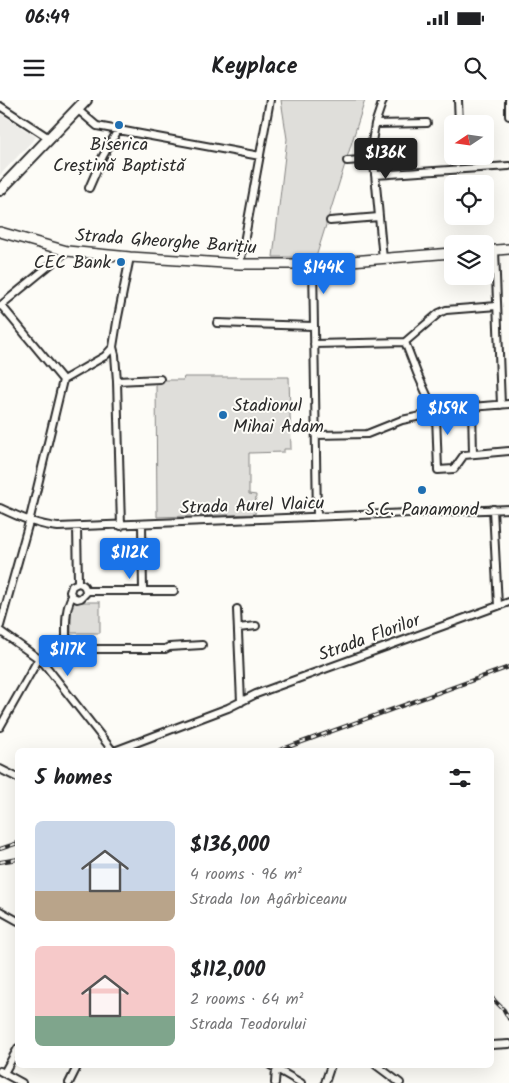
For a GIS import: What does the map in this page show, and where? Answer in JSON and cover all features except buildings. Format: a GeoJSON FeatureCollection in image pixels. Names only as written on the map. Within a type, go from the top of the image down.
{"type":"FeatureCollection","features":[{"type":"Feature","properties":{"kind":"main road"},"geometry":{"type":"LineString","coordinates":[[0,190],[86,100]]}},
{"type":"Feature","properties":{"kind":"street"},"geometry":{"type":"LineString","coordinates":[[240,264],[270,100]]}},
{"type":"Feature","properties":{"kind":"street"},"geometry":{"type":"LineString","coordinates":[[382,259],[372,142],[375,124],[383,100]]}},
{"type":"Feature","properties":{"kind":"street"},"geometry":{"type":"LineString","coordinates":[[458,100],[459,115]]}},
{"type":"Feature","properties":{"kind":"street"},"geometry":{"type":"LineString","coordinates":[[509,100],[509,116]]}},
{"type":"Feature","properties":{"kind":"street"},"geometry":{"type":"LineString","coordinates":[[0,106],[49,138]]}},
{"type":"Feature","properties":{"kind":"street"},"geometry":{"type":"LineString","coordinates":[[77,108],[97,126],[260,156]]}},
{"type":"Feature","properties":{"kind":"street"},"geometry":{"type":"LineString","coordinates":[[375,124],[428,123]]}},
{"type":"Feature","properties":{"kind":"street"},"geometry":{"type":"LineString","coordinates":[[89,188],[103,156],[118,130]]}},
{"type":"Feature","properties":{"kind":"street"},"geometry":{"type":"LineString","coordinates":[[347,161],[374,159]]}},
{"type":"Feature","properties":{"kind":"street"},"geometry":{"type":"LineString","coordinates":[[375,176],[509,166]]}},
{"type":"Feature","properties":{"kind":"street"},"geometry":{"type":"LineString","coordinates":[[330,221],[379,217]]}},
{"type":"Feature","properties":{"kind":"street","name":"Strada Gheorghe Barițiu"},"geometry":{"type":"LineString","coordinates":[[0,232],[68,251],[240,264],[313,264],[444,254]]}},
{"type":"Feature","properties":{"kind":"street"},"geometry":{"type":"LineString","coordinates":[[501,405],[495,250],[509,249]]}},
{"type":"Feature","properties":{"kind":"street"},"geometry":{"type":"LineString","coordinates":[[63,380],[1,306],[68,251]]}},
{"type":"Feature","properties":{"kind":"street"},"geometry":{"type":"LineString","coordinates":[[121,526],[117,381],[113,347],[130,257]]}},
{"type":"Feature","properties":{"kind":"street"},"geometry":{"type":"LineString","coordinates":[[313,264],[317,517]]}},
{"type":"Feature","properties":{"kind":"street"},"geometry":{"type":"LineString","coordinates":[[314,344],[405,342],[439,313],[446,310],[496,306]]}},
{"type":"Feature","properties":{"kind":"street"},"geometry":{"type":"LineString","coordinates":[[217,323],[313,326]]}},
{"type":"Feature","properties":{"kind":"street"},"geometry":{"type":"LineString","coordinates":[[405,342],[436,415],[438,470],[454,469],[464,455],[509,451]]}},
{"type":"Feature","properties":{"kind":"street"},"geometry":{"type":"LineString","coordinates":[[0,626],[29,522],[63,380],[105,356],[113,347]]}},
{"type":"Feature","properties":{"kind":"street"},"geometry":{"type":"LineString","coordinates":[[117,381],[160,379]]}},
{"type":"Feature","properties":{"kind":"street"},"geometry":{"type":"LineString","coordinates":[[316,434],[367,434],[402,420],[426,415],[433,408],[445,409],[509,404]]}},
{"type":"Feature","properties":{"kind":"street"},"geometry":{"type":"LineString","coordinates":[[472,407],[474,454]]}},
{"type":"Feature","properties":{"kind":"street","name":"Strada Aurel Vlaicu"},"geometry":{"type":"LineString","coordinates":[[0,508],[29,522],[58,527],[121,526],[509,509]]}},
{"type":"Feature","properties":{"kind":"street"},"geometry":{"type":"LineString","coordinates":[[493,509],[498,606]]}},
{"type":"Feature","properties":{"kind":"street"},"geometry":{"type":"LineString","coordinates":[[142,525],[143,591]]}},
{"type":"Feature","properties":{"kind":"street"},"geometry":{"type":"LineString","coordinates":[[77,527],[78,583]]}},
{"type":"Feature","properties":{"kind":"street"},"geometry":{"type":"LineString","coordinates":[[78,583],[83,585],[86,591]]}},
{"type":"Feature","properties":{"kind":"street"},"geometry":{"type":"LineString","coordinates":[[78,583],[71,588],[72,596],[76,599],[81,598],[85,595],[86,591]]}},
{"type":"Feature","properties":{"kind":"street"},"geometry":{"type":"LineString","coordinates":[[86,591],[174,591]]}},
{"type":"Feature","properties":{"kind":"street"},"geometry":{"type":"LineString","coordinates":[[0,727],[40,660],[66,638],[68,603],[72,596]]}},
{"type":"Feature","properties":{"kind":"street","name":"Strada Florilor"},"geometry":{"type":"LineString","coordinates":[[122,748],[219,711],[256,694],[509,602]]}},
{"type":"Feature","properties":{"kind":"street"},"geometry":{"type":"LineString","coordinates":[[237,609],[241,702]]}},
{"type":"Feature","properties":{"kind":"street"},"geometry":{"type":"LineString","coordinates":[[238,628],[256,626]]}},
{"type":"Feature","properties":{"kind":"street"},"geometry":{"type":"LineString","coordinates":[[0,631],[40,660],[110,748]]}},
{"type":"Feature","properties":{"kind":"street"},"geometry":{"type":"LineString","coordinates":[[66,638],[95,649],[165,649],[169,647],[202,645]]}},
{"type":"Feature","properties":{"kind":"street"},"geometry":{"type":"LineString","coordinates":[[0,768],[15,776]]}},
{"type":"Feature","properties":{"kind":"street"},"geometry":{"type":"LineString","coordinates":[[0,911],[15,918]]}},
{"type":"Feature","properties":{"kind":"street"},"geometry":{"type":"LineString","coordinates":[[494,1045],[509,1044]]}},
{"type":"Feature","properties":{"kind":"street"},"geometry":{"type":"LineString","coordinates":[[15,1052],[2,1072],[22,1083]]}},
{"type":"Feature","properties":{"kind":"street"},"geometry":{"type":"LineString","coordinates":[[69,1083],[76,1068]]}},
{"type":"Feature","properties":{"kind":"street"},"geometry":{"type":"LineString","coordinates":[[273,1068],[276,1083]]}},
{"type":"Feature","properties":{"kind":"street"},"geometry":{"type":"LineString","coordinates":[[275,1068],[301,1083]]}},
{"type":"Feature","properties":{"kind":"street"},"geometry":{"type":"LineString","coordinates":[[325,1083],[330,1068]]}},
{"type":"Feature","properties":{"kind":"street"},"geometry":{"type":"LineString","coordinates":[[380,1068],[400,1083]]}},
{"type":"Feature","properties":{"kind":"shaded area"},"geometry":{"type":"Polygon","coordinates":[[[281,100],[365,100],[316,257],[273,257],[287,139],[281,100]]]}},
{"type":"Feature","properties":{"kind":"shaded area"},"geometry":{"type":"Polygon","coordinates":[[[0,113],[36,137],[0,175],[0,113]]]}},
{"type":"Feature","properties":{"kind":"shaded area","name":"Stadionul Mihai Adam"},"geometry":{"type":"Polygon","coordinates":[[[184,377],[289,377],[291,449],[284,449],[284,452],[249,453],[249,494],[256,495],[255,514],[157,517],[156,380],[183,380],[184,377]]]}},
{"type":"Feature","properties":{"kind":"shaded area"},"geometry":{"type":"Polygon","coordinates":[[[71,602],[100,602],[100,633],[71,633],[71,602]]]}},
{"type":"Feature","properties":{"kind":"railway"},"geometry":{"type":"LineString","coordinates":[[286,748],[509,667]]}},
{"type":"Feature","properties":{"kind":"railway"},"geometry":{"type":"LineString","coordinates":[[0,849],[15,844]]}},
{"type":"Feature","properties":{"kind":"railway"},"geometry":{"type":"LineString","coordinates":[[0,862],[15,860]]}},
{"type":"Feature","properties":{"kind":"railway"},"geometry":{"type":"LineString","coordinates":[[494,1000],[504,1010],[509,1019]]}},
{"type":"Feature","properties":{"kind":"place","name":"Biserica Creștină Baptistă"},"geometry":{"type":"Point","coordinates":[119,125]}},
{"type":"Feature","properties":{"kind":"place","name":"CEC Bank"},"geometry":{"type":"Point","coordinates":[121,262]}},
{"type":"Feature","properties":{"kind":"place","name":"Stadionul Mihai Adam"},"geometry":{"type":"Point","coordinates":[223,415]}},
{"type":"Feature","properties":{"kind":"place","name":"S.C. Panamond"},"geometry":{"type":"Point","coordinates":[422,490]}}]}
